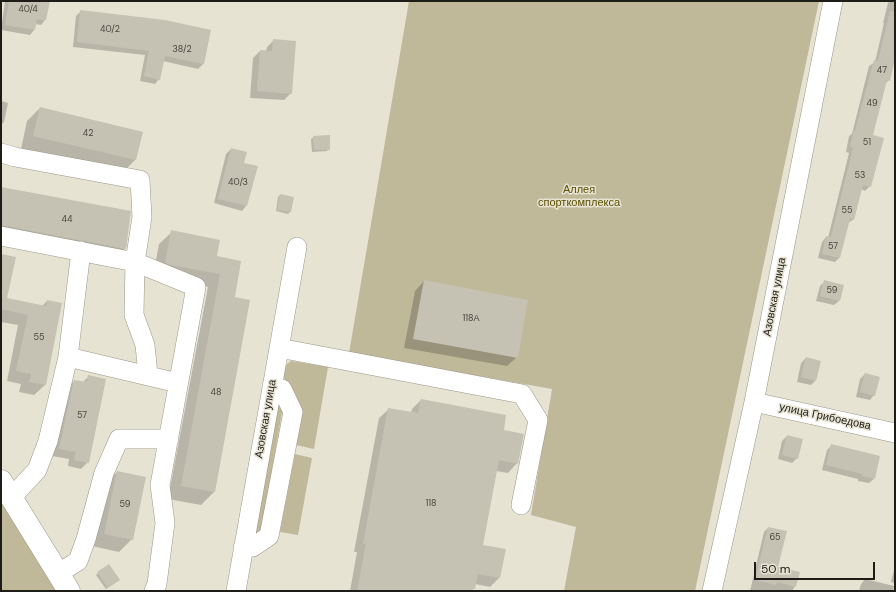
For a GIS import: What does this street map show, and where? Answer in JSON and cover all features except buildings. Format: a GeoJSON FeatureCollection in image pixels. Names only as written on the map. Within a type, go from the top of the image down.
{"type":"FeatureCollection","features":[{"type":"Feature","properties":{"kind":"main road"},"geometry":{"type":"LineString","coordinates":[[6,489],[64,582]]}},
{"type":"Feature","properties":{"kind":"street","name":"Азовская улица"},"geometry":{"type":"LineString","coordinates":[[712,591],[754,402],[833,1]]}},
{"type":"Feature","properties":{"kind":"street"},"geometry":{"type":"LineString","coordinates":[[1,153],[15,157],[140,180],[142,217],[135,262],[134,315],[145,345],[148,375]]}},
{"type":"Feature","properties":{"kind":"street"},"geometry":{"type":"LineString","coordinates":[[1,236],[135,262],[196,287],[160,485],[165,523],[157,584],[154,591]]}},
{"type":"Feature","properties":{"kind":"street","name":"Азовская улица"},"geometry":{"type":"LineString","coordinates":[[236,591],[297,247]]}},
{"type":"Feature","properties":{"kind":"street"},"geometry":{"type":"LineString","coordinates":[[6,489],[37,470],[48,441],[68,357],[81,251]]}},
{"type":"Feature","properties":{"kind":"street"},"geometry":{"type":"LineString","coordinates":[[279,348],[522,394],[538,420],[521,505]]}},
{"type":"Feature","properties":{"kind":"street"},"geometry":{"type":"LineString","coordinates":[[68,357],[178,382]]}},
{"type":"Feature","properties":{"kind":"street"},"geometry":{"type":"LineString","coordinates":[[244,548],[253,547],[269,536],[293,412],[282,389],[272,386]]}},
{"type":"Feature","properties":{"kind":"street","name":"улица Грибоедова"},"geometry":{"type":"LineString","coordinates":[[754,402],[895,433]]}},
{"type":"Feature","properties":{"kind":"street"},"geometry":{"type":"LineString","coordinates":[[64,582],[78,562],[86,539],[104,473],[119,439],[169,439]]}},
{"type":"Feature","properties":{"kind":"green space","name":"Аллея спорткомплекса"},"geometry":{"type":"Polygon","coordinates":[[[409,1],[819,1],[695,591],[564,591],[576,527],[531,515],[552,389],[349,353],[409,1]]]}},
{"type":"Feature","properties":{"kind":"green space"},"geometry":{"type":"Polygon","coordinates":[[[291,361],[328,367],[314,449],[296,445],[302,412],[283,373],[285,367],[291,361]]]}},
{"type":"Feature","properties":{"kind":"green space"},"geometry":{"type":"Polygon","coordinates":[[[277,399],[284,401],[260,537],[254,536],[277,399]]]}},
{"type":"Feature","properties":{"kind":"green space"},"geometry":{"type":"Polygon","coordinates":[[[295,454],[312,458],[298,535],[280,532],[295,454]]]}},
{"type":"Feature","properties":{"kind":"green space"},"geometry":{"type":"Polygon","coordinates":[[[1,481],[69,591],[1,591],[1,481]]]}}]}
